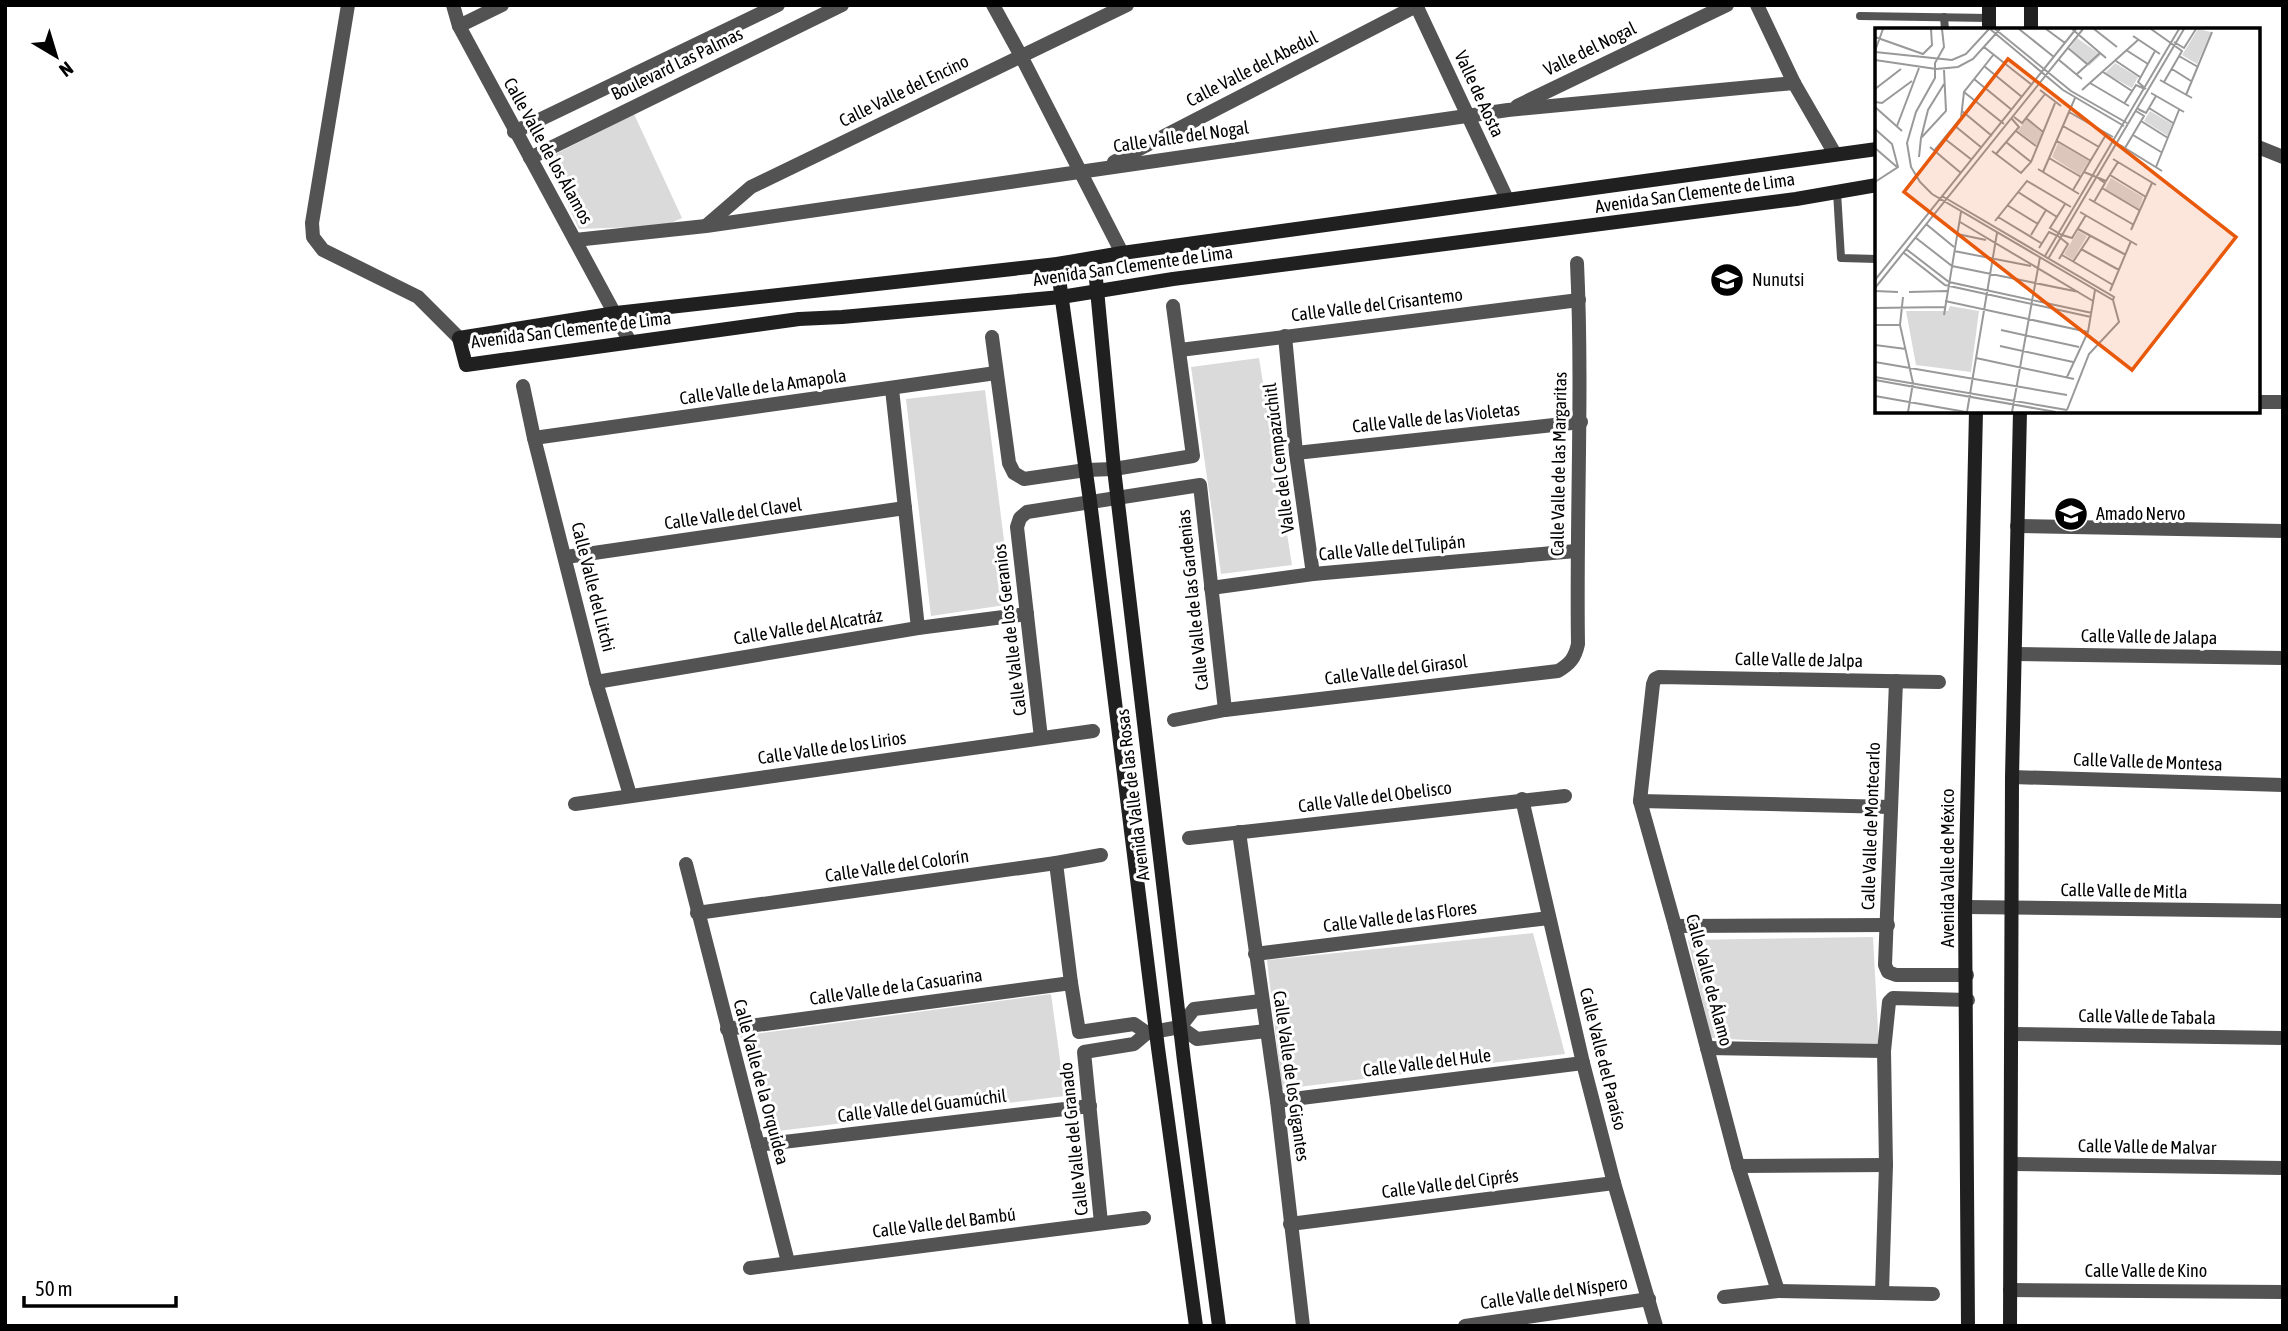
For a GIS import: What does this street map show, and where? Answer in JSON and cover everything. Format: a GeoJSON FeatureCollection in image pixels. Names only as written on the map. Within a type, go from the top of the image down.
{"type":"FeatureCollection","features":[{"type":"Feature","properties":{"kind":"street"},"geometry":{"type":"LineString","coordinates":[[348,5],[312,223],[313,237],[323,250],[418,297],[459,338]]}},
{"type":"Feature","properties":{"kind":"street","name":"Calle Valle de los Álamos"},"geometry":{"type":"LineString","coordinates":[[453,5],[458,26],[630,342]]}},
{"type":"Feature","properties":{"kind":"street"},"geometry":{"type":"LineString","coordinates":[[458,26],[502,5]]}},
{"type":"Feature","properties":{"kind":"street","name":"Boulevard Las Palmas"},"geometry":{"type":"LineString","coordinates":[[514,132],[778,5]]}},
{"type":"Feature","properties":{"kind":"street","name":"Boulevard Las Palmas"},"geometry":{"type":"LineString","coordinates":[[530,158],[842,5]]}},
{"type":"Feature","properties":{"kind":"street"},"geometry":{"type":"LineString","coordinates":[[993,5],[1122,253]]}},
{"type":"Feature","properties":{"kind":"street","name":"Calle Valle del Encino"},"geometry":{"type":"LineString","coordinates":[[706,226],[751,187],[1127,5]]}},
{"type":"Feature","properties":{"kind":"street","name":"Valle del Nogal"},"geometry":{"type":"LineString","coordinates":[[1508,110],[1727,5]]}},
{"type":"Feature","properties":{"kind":"street"},"geometry":{"type":"LineString","coordinates":[[1757,5],[1794,83],[1835,154]]}},
{"type":"Feature","properties":{"kind":"street"},"geometry":{"type":"LineString","coordinates":[[2031,5],[2031,28]]}},
{"type":"Feature","properties":{"kind":"street","name":"Valle de Aosta"},"geometry":{"type":"LineString","coordinates":[[1417,6],[1507,199]]}},
{"type":"Feature","properties":{"kind":"street","name":"Calle Valle del Abedul"},"geometry":{"type":"LineString","coordinates":[[1104,167],[1417,6]]}},
{"type":"Feature","properties":{"kind":"street","name":"Calle Valle del Nogal"},"geometry":{"type":"LineString","coordinates":[[575,240],[706,226],[1508,110],[1794,83]]}},
{"type":"Feature","properties":{"kind":"street"},"geometry":{"type":"LineString","coordinates":[[2260,148],[2283,156]]}},
{"type":"Feature","properties":{"kind":"street","name":"Avenida San Clemente de Lima"},"geometry":{"type":"LineString","coordinates":[[1875,149],[1057,264],[615,313],[459,338],[466,365],[799,319],[1061,297],[1173,279],[1590,227],[1875,185]]}},
{"type":"Feature","properties":{"kind":"street","name":"Avenida Valle de las Rosas"},"geometry":{"type":"LineString","coordinates":[[1094,258],[1117,498],[1180,1027],[1219,1326]]}},
{"type":"Feature","properties":{"kind":"street","name":"Avenida Valle de las Rosas"},"geometry":{"type":"LineString","coordinates":[[1057,264],[1090,501],[1152,1031],[1196,1326]]}},
{"type":"Feature","properties":{"kind":"street","name":"Calle Valle de las Margaritas"},"geometry":{"type":"LineString","coordinates":[[1570,663],[1578,644],[1576,551],[1581,422],[1577,264]]}},
{"type":"Feature","properties":{"kind":"street","name":"Calle Valle del Crisantemo"},"geometry":{"type":"LineString","coordinates":[[1180,350],[1579,300]]}},
{"type":"Feature","properties":{"kind":"street"},"geometry":{"type":"LineString","coordinates":[[992,337],[1009,463],[1014,473],[1024,479],[1114,469],[1193,456],[1172,306]]}},
{"type":"Feature","properties":{"kind":"street","name":"Valle del Cempazúchitl"},"geometry":{"type":"LineString","coordinates":[[1285,336],[1296,453],[1313,575]]}},
{"type":"Feature","properties":{"kind":"street","name":"Calle Valle de la Amapola"},"geometry":{"type":"LineString","coordinates":[[534,438],[996,373]]}},
{"type":"Feature","properties":{"kind":"street","name":"Calle Valle del Litchi"},"geometry":{"type":"LineString","coordinates":[[523,386],[596,682],[630,795]]}},
{"type":"Feature","properties":{"kind":"street"},"geometry":{"type":"LineString","coordinates":[[892,389],[918,628]]}},
{"type":"Feature","properties":{"kind":"street"},"geometry":{"type":"LineString","coordinates":[[2260,402],[2283,402]]}},
{"type":"Feature","properties":{"kind":"street","name":"Avenida Valle de México"},"geometry":{"type":"LineString","coordinates":[[1968,1326],[1968,1000],[1965,907],[1976,413]]}},
{"type":"Feature","properties":{"kind":"street"},"geometry":{"type":"LineString","coordinates":[[2010,1326],[2012,777],[2020,413]]}},
{"type":"Feature","properties":{"kind":"street","name":"Calle Valle de las Violetas"},"geometry":{"type":"LineString","coordinates":[[1296,453],[1581,422]]}},
{"type":"Feature","properties":{"kind":"street","name":"Calle Valle de las Gardenias"},"geometry":{"type":"LineString","coordinates":[[1117,498],[1200,485],[1225,710]]}},
{"type":"Feature","properties":{"kind":"street"},"geometry":{"type":"LineString","coordinates":[[1090,501],[1117,498]]}},
{"type":"Feature","properties":{"kind":"street","name":"Calle Valle de los Geranios"},"geometry":{"type":"LineString","coordinates":[[1041,738],[1017,527],[1020,518],[1027,512],[1090,501]]}},
{"type":"Feature","properties":{"kind":"street","name":"Calle Valle del Clavel"},"geometry":{"type":"LineString","coordinates":[[566,557],[905,508]]}},
{"type":"Feature","properties":{"kind":"street"},"geometry":{"type":"LineString","coordinates":[[2017,526],[2283,531]]}},
{"type":"Feature","properties":{"kind":"street","name":"Calle Valle del Tulipán"},"geometry":{"type":"LineString","coordinates":[[1211,588],[1313,575],[1576,551]]}},
{"type":"Feature","properties":{"kind":"street","name":"Calle Valle del Alcatráz"},"geometry":{"type":"LineString","coordinates":[[596,682],[918,628],[1027,614]]}},
{"type":"Feature","properties":{"kind":"street","name":"Calle Valle de Jalapa"},"geometry":{"type":"LineString","coordinates":[[2015,654],[2283,658]]}},
{"type":"Feature","properties":{"kind":"street","name":"Calle Valle del Girasol"},"geometry":{"type":"LineString","coordinates":[[1174,720],[1225,710],[1558,671],[1570,663]]}},
{"type":"Feature","properties":{"kind":"street","name":"Calle Valle de Jalpa"},"geometry":{"type":"LineString","coordinates":[[1659,677],[1939,681]]}},
{"type":"Feature","properties":{"kind":"street","name":"Calle Valle de Álamo"},"geometry":{"type":"LineString","coordinates":[[1659,677],[1654,679],[1653,684],[1640,801],[1738,1166],[1778,1291]]}},
{"type":"Feature","properties":{"kind":"street","name":"Calle Valle de Montecarlo"},"geometry":{"type":"LineString","coordinates":[[1896,681],[1885,965],[1888,972],[1896,975],[1967,975]]}},
{"type":"Feature","properties":{"kind":"street","name":"Calle Valle de los Lirios"},"geometry":{"type":"LineString","coordinates":[[575,804],[1093,731]]}},
{"type":"Feature","properties":{"kind":"street","name":"Calle Valle de Montesa"},"geometry":{"type":"LineString","coordinates":[[2012,777],[2283,785]]}},
{"type":"Feature","properties":{"kind":"street","name":"Calle Valle del Obelisco"},"geometry":{"type":"LineString","coordinates":[[1189,838],[1565,796]]}},
{"type":"Feature","properties":{"kind":"street","name":"Calle Valle del Paraíso"},"geometry":{"type":"LineString","coordinates":[[1522,799],[1583,1063],[1656,1326]]}},
{"type":"Feature","properties":{"kind":"street"},"geometry":{"type":"LineString","coordinates":[[1640,801],[1891,807]]}},
{"type":"Feature","properties":{"kind":"street","name":"Calle Valle de los Gigantes"},"geometry":{"type":"LineString","coordinates":[[1239,832],[1277,1101],[1303,1326]]}},
{"type":"Feature","properties":{"kind":"street","name":"Calle Valle del Colorín"},"geometry":{"type":"LineString","coordinates":[[697,913],[1101,855]]}},
{"type":"Feature","properties":{"kind":"street"},"geometry":{"type":"LineString","coordinates":[[1056,863],[1079,1032],[1134,1024],[1152,1031],[1180,1027],[1197,1039],[1266,1031]]}},
{"type":"Feature","properties":{"kind":"street","name":"Calle Valle de la Orquídea"},"geometry":{"type":"LineString","coordinates":[[686,864],[788,1262]]}},
{"type":"Feature","properties":{"kind":"street","name":"Calle Valle de Mitla"},"geometry":{"type":"LineString","coordinates":[[1965,907],[2283,911]]}},
{"type":"Feature","properties":{"kind":"street","name":"Calle Valle de las Flores"},"geometry":{"type":"LineString","coordinates":[[1255,954],[1549,918]]}},
{"type":"Feature","properties":{"kind":"street"},"geometry":{"type":"LineString","coordinates":[[1675,926],[1888,925]]}},
{"type":"Feature","properties":{"kind":"street","name":"Calle Valle de la Casuarina"},"geometry":{"type":"LineString","coordinates":[[727,1029],[1071,983]]}},
{"type":"Feature","properties":{"kind":"street"},"geometry":{"type":"LineString","coordinates":[[1882,1292],[1886,1165],[1884,1051],[1889,1002],[1893,998],[1968,1000]]}},
{"type":"Feature","properties":{"kind":"street"},"geometry":{"type":"LineString","coordinates":[[1180,1027],[1194,1009],[1261,1001]]}},
{"type":"Feature","properties":{"kind":"street","name":"Calle Valle del Granado"},"geometry":{"type":"LineString","coordinates":[[1101,1223],[1084,1052],[1134,1044],[1152,1031]]}},
{"type":"Feature","properties":{"kind":"street","name":"Calle Valle de Tabala"},"geometry":{"type":"LineString","coordinates":[[2011,1034],[2283,1038]]}},
{"type":"Feature","properties":{"kind":"street"},"geometry":{"type":"LineString","coordinates":[[1707,1048],[1884,1051]]}},
{"type":"Feature","properties":{"kind":"street","name":"Calle Valle del Hule"},"geometry":{"type":"LineString","coordinates":[[1277,1101],[1583,1063]]}},
{"type":"Feature","properties":{"kind":"street","name":"Calle Valle del Guamúchil"},"geometry":{"type":"LineString","coordinates":[[758,1145],[1090,1105]]}},
{"type":"Feature","properties":{"kind":"street","name":"Calle Valle de Malvar"},"geometry":{"type":"LineString","coordinates":[[2011,1164],[2283,1168]]}},
{"type":"Feature","properties":{"kind":"street"},"geometry":{"type":"LineString","coordinates":[[1738,1166],[1886,1165]]}},
{"type":"Feature","properties":{"kind":"street","name":"Calle Valle del Ciprés"},"geometry":{"type":"LineString","coordinates":[[1290,1224],[1614,1182]]}},
{"type":"Feature","properties":{"kind":"street","name":"Calle Valle del Bambú"},"geometry":{"type":"LineString","coordinates":[[750,1268],[1144,1218]]}},
{"type":"Feature","properties":{"kind":"street","name":"Calle Valle de Kino"},"geometry":{"type":"LineString","coordinates":[[2010,1290],[2283,1292]]}},
{"type":"Feature","properties":{"kind":"street"},"geometry":{"type":"LineString","coordinates":[[1724,1297],[1778,1291],[1933,1294]]}},
{"type":"Feature","properties":{"kind":"street","name":"Calle Valle del Níspero"},"geometry":{"type":"LineString","coordinates":[[1465,1326],[1649,1299]]}},
{"type":"Feature","properties":{"kind":"lane"},"geometry":{"type":"LineString","coordinates":[[1860,16],[1989,18]]}},
{"type":"Feature","properties":{"kind":"lane"},"geometry":{"type":"LineString","coordinates":[[1944,17],[1945,28]]}},
{"type":"Feature","properties":{"kind":"lane"},"geometry":{"type":"LineString","coordinates":[[1837,192],[1841,258],[1875,259]]}},
{"type":"Feature","properties":{"kind":"shaded area"},"geometry":{"type":"Polygon","coordinates":[[[634,114],[682,218],[664,226],[579,229],[546,159],[634,114]]]}},
{"type":"Feature","properties":{"kind":"shaded area"},"geometry":{"type":"Polygon","coordinates":[[[1259,358],[1292,565],[1221,574],[1191,367],[1259,358]]]}},
{"type":"Feature","properties":{"kind":"shaded area"},"geometry":{"type":"Polygon","coordinates":[[[985,390],[1012,604],[931,616],[906,399],[985,390]]]}},
{"type":"Feature","properties":{"kind":"shaded area"},"geometry":{"type":"Polygon","coordinates":[[[1533,933],[1565,1054],[1282,1089],[1267,960],[1533,933]]]}},
{"type":"Feature","properties":{"kind":"shaded area"},"geometry":{"type":"Polygon","coordinates":[[[1873,937],[1879,1048],[1711,1038],[1688,940],[1873,937]]]}},
{"type":"Feature","properties":{"kind":"shaded area"},"geometry":{"type":"Polygon","coordinates":[[[1051,994],[1065,1096],[770,1132],[740,1036],[1051,994]]]}},
{"type":"Feature","properties":{"kind":"place","name":"Nunutsi"},"geometry":{"type":"Point","coordinates":[1727,280]}},
{"type":"Feature","properties":{"kind":"place","name":"Amado Nervo"},"geometry":{"type":"Point","coordinates":[2071,514]}}]}
